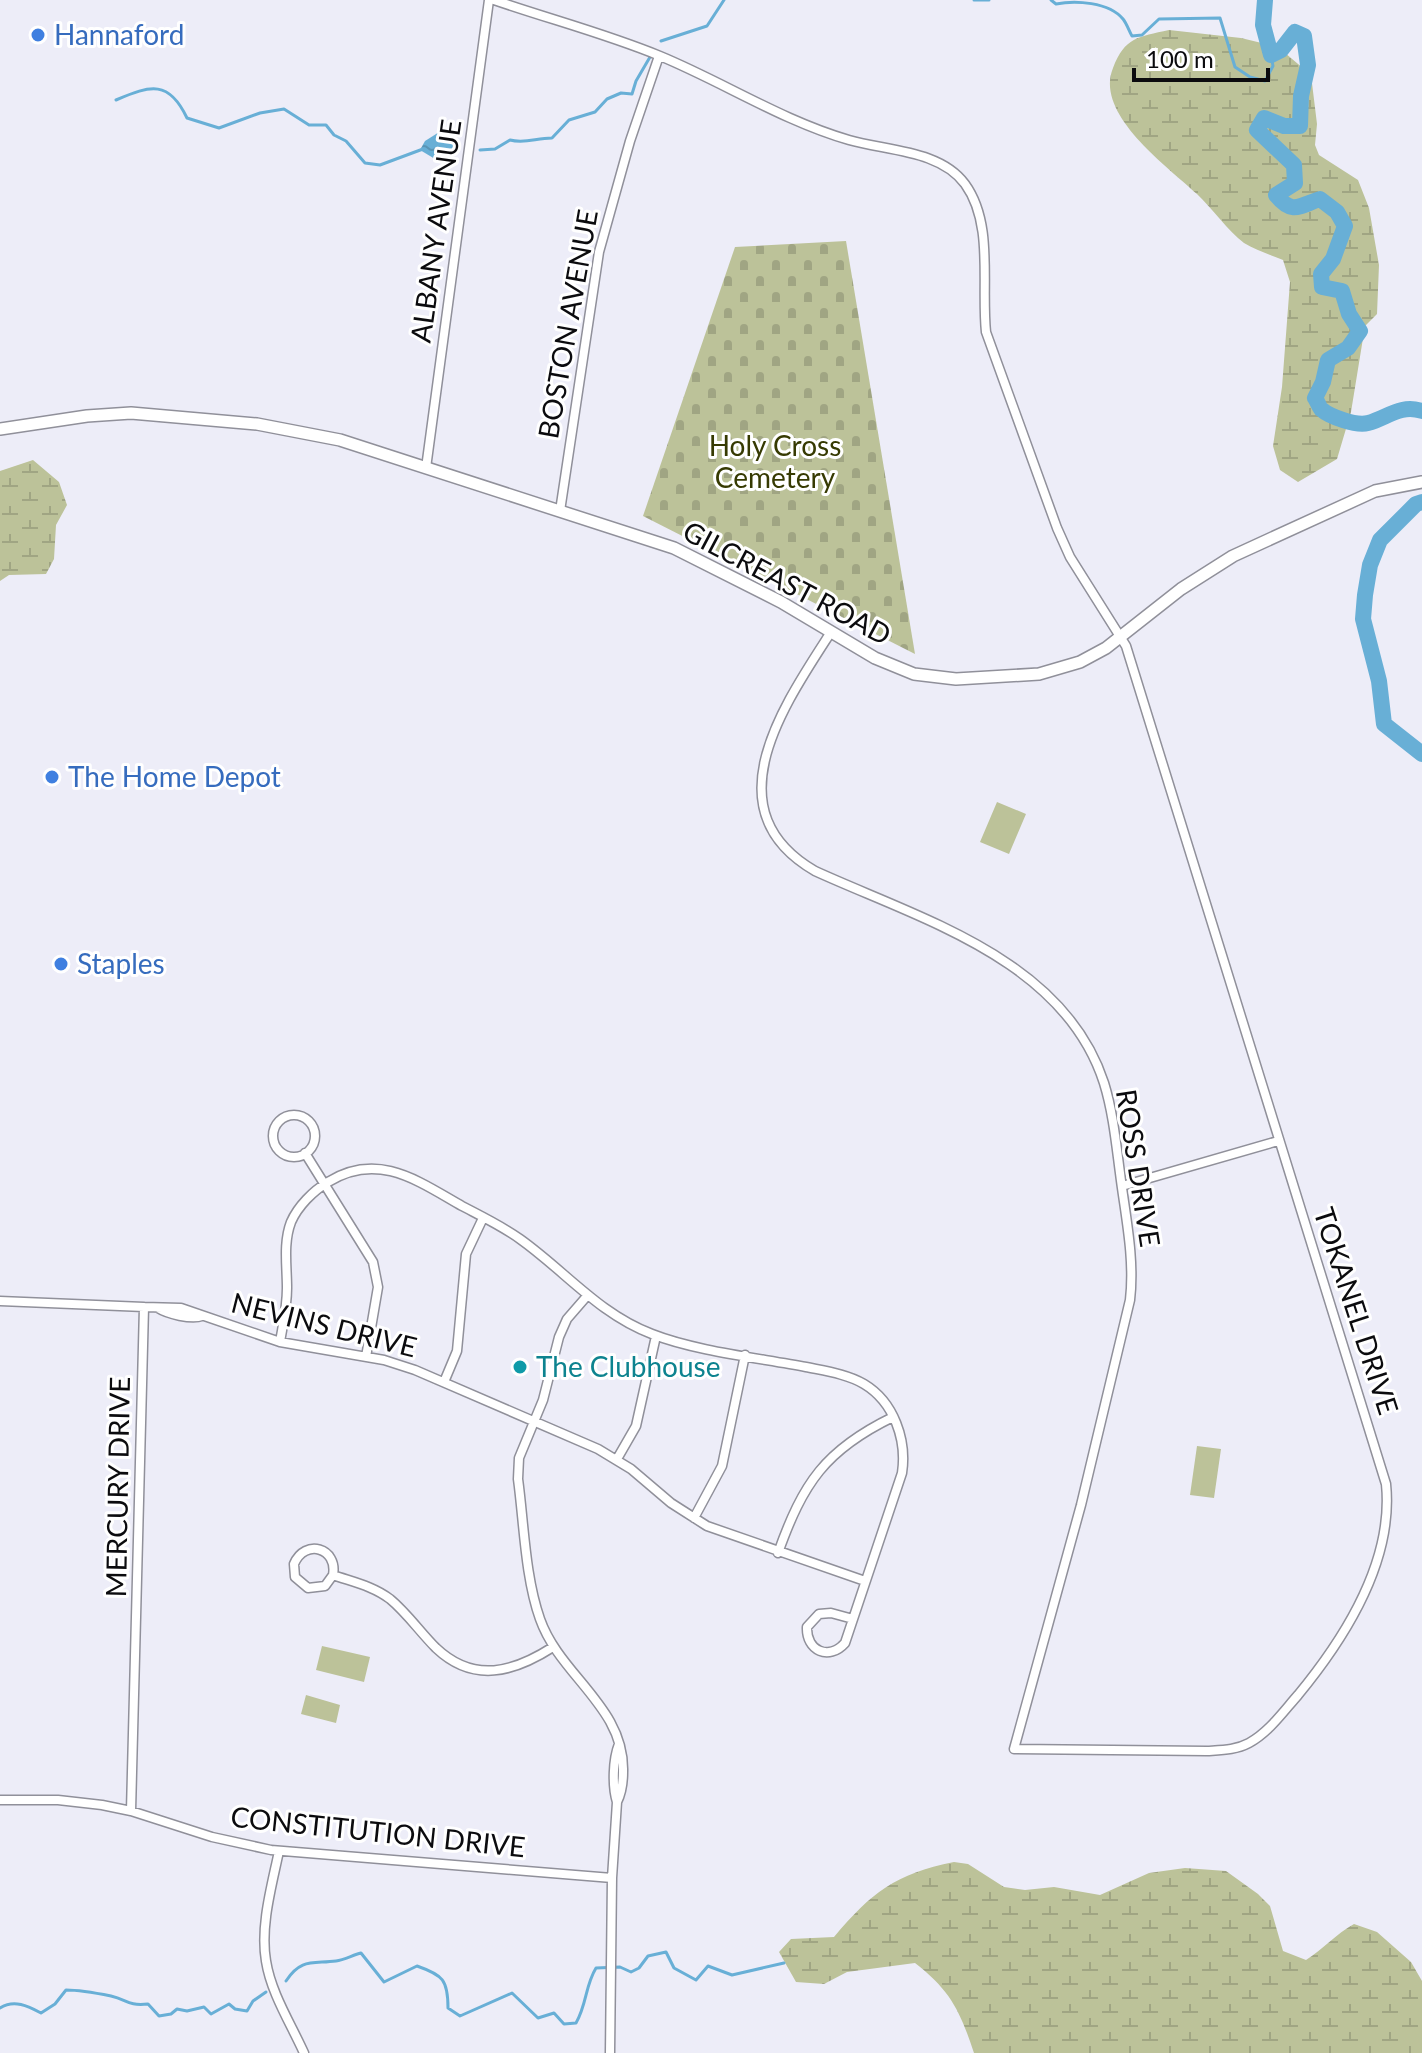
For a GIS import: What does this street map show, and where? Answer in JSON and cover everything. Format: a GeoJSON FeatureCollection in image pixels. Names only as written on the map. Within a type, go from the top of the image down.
{"type":"FeatureCollection","features":[{"type":"Feature","properties":{"kind":"street","name":"TOKANEL DRIVE"},"geometry":{"type":"LineString","coordinates":[[492,0],[659,56],[825,132],[865,145],[927,158],[946,167],[962,180],[974,197],[981,217],[982,301],[986,332],[998,370],[1064,543],[1121,636],[1133,667],[1386,1484],[1387,1527],[1382,1547],[1344,1635],[1279,1717],[1248,1744],[1228,1750],[1207,1751],[1014,1749]]}},
{"type":"Feature","properties":{"kind":"street","name":"ALBANY AVENUE"},"geometry":{"type":"LineString","coordinates":[[426,468],[492,0]]}},
{"type":"Feature","properties":{"kind":"street","name":"BOSTON AVENUE"},"geometry":{"type":"LineString","coordinates":[[560,511],[599,252],[630,141],[659,56]]}},
{"type":"Feature","properties":{"kind":"street","name":"GILCREAST ROAD"},"geometry":{"type":"LineString","coordinates":[[0,429],[131,413],[194,417],[309,433],[369,448],[615,527],[693,556],[894,667],[914,674],[956,679],[1029,675],[1061,669],[1098,653],[1181,589],[1233,556],[1375,491],[1422,482]]}},
{"type":"Feature","properties":{"kind":"street","name":"ROSS DRIVE"},"geometry":{"type":"LineString","coordinates":[[831,632],[785,705],[769,743],[762,805],[779,844],[796,860],[834,880],[958,934],[994,954],[1045,993],[1073,1026],[1103,1081],[1114,1125],[1131,1267],[1130,1300],[1081,1505],[1014,1749]]}},
{"type":"Feature","properties":{"kind":"street"},"geometry":{"type":"LineString","coordinates":[[299,1116],[312,1126],[315,1139],[305,1153],[289,1156],[276,1146],[274,1134],[282,1120],[299,1116]]}},
{"type":"Feature","properties":{"kind":"street"},"geometry":{"type":"LineString","coordinates":[[1122,1186],[1278,1141]]}},
{"type":"Feature","properties":{"kind":"street"},"geometry":{"type":"LineString","coordinates":[[305,1153],[373,1262],[378,1287],[366,1357]]}},
{"type":"Feature","properties":{"kind":"street"},"geometry":{"type":"LineString","coordinates":[[280,1342],[286,1310],[286,1256],[291,1223],[303,1203],[324,1184],[350,1172],[391,1170],[413,1178],[518,1237],[587,1296],[617,1317],[656,1336],[850,1377],[882,1399],[893,1417],[904,1450],[902,1473],[845,1643],[839,1650],[830,1653],[813,1648],[808,1641],[807,1627],[819,1614],[831,1613],[853,1619]]}},
{"type":"Feature","properties":{"kind":"street"},"geometry":{"type":"LineString","coordinates":[[444,1382],[457,1351],[466,1254],[483,1218]]}},
{"type":"Feature","properties":{"kind":"street"},"geometry":{"type":"LineString","coordinates":[[587,1296],[562,1328],[548,1383],[519,1458],[518,1479],[536,1606],[553,1647],[606,1712],[622,1751],[622,1792],[617,1802],[612,1878],[610,2053]]}},
{"type":"Feature","properties":{"kind":"street"},"geometry":{"type":"LineString","coordinates":[[0,1301],[144,1307]]}},
{"type":"Feature","properties":{"kind":"street","name":"NEVINS DRIVE"},"geometry":{"type":"LineString","coordinates":[[144,1307],[158,1308],[163,1305],[181,1308],[280,1342],[400,1364],[617,1459],[694,1518],[719,1532],[865,1581]]}},
{"type":"Feature","properties":{"kind":"street","name":"MERCURY DRIVE"},"geometry":{"type":"LineString","coordinates":[[131,1811],[144,1307]]}},
{"type":"Feature","properties":{"kind":"street"},"geometry":{"type":"LineString","coordinates":[[617,1459],[636,1426],[656,1336]]}},
{"type":"Feature","properties":{"kind":"street"},"geometry":{"type":"LineString","coordinates":[[694,1518],[722,1466],[745,1355]]}},
{"type":"Feature","properties":{"kind":"street"},"geometry":{"type":"LineString","coordinates":[[778,1553],[797,1503],[811,1480],[831,1457],[868,1430],[893,1417]]}},
{"type":"Feature","properties":{"kind":"street"},"geometry":{"type":"LineString","coordinates":[[322,1549],[333,1562],[333,1575],[325,1586],[308,1588],[297,1581],[294,1564],[305,1550],[322,1549]]}},
{"type":"Feature","properties":{"kind":"street"},"geometry":{"type":"LineString","coordinates":[[333,1575],[368,1586],[389,1598],[435,1648],[461,1665],[483,1671],[507,1670],[534,1660],[553,1647]]}},
{"type":"Feature","properties":{"kind":"street","name":"CONSTITUTION DRIVE"},"geometry":{"type":"LineString","coordinates":[[0,1800],[58,1800],[131,1811],[212,1837],[279,1851],[612,1878]]}},
{"type":"Feature","properties":{"kind":"street"},"geometry":{"type":"LineString","coordinates":[[279,1851],[266,1930],[266,1960],[277,1996],[304,2053]]}},
{"type":"Feature","properties":{"kind":"green space"},"geometry":{"type":"Polygon","coordinates":[[[1169,30],[1241,38],[1278,47],[1311,75],[1317,124],[1315,145],[1319,155],[1358,180],[1369,208],[1379,265],[1377,314],[1365,326],[1351,412],[1337,459],[1298,482],[1280,470],[1273,446],[1282,387],[1290,282],[1283,260],[1238,238],[1197,194],[1137,138],[1114,103],[1110,85],[1113,68],[1122,50],[1141,37],[1169,30]]]}},
{"type":"Feature","properties":{"kind":"green space","name":"Holy Cross Cemetery"},"geometry":{"type":"Polygon","coordinates":[[[846,241],[915,654],[643,516],[735,247],[846,241]]]}},
{"type":"Feature","properties":{"kind":"green space"},"geometry":{"type":"Polygon","coordinates":[[[33,460],[59,482],[67,505],[56,525],[54,559],[46,574],[9,575],[0,581],[0,471],[33,460]]]}},
{"type":"Feature","properties":{"kind":"green space"},"geometry":{"type":"Polygon","coordinates":[[[997,802],[1026,814],[1009,854],[980,842],[997,802]]]}},
{"type":"Feature","properties":{"kind":"green space"},"geometry":{"type":"Polygon","coordinates":[[[1197,1446],[1221,1449],[1214,1498],[1190,1495],[1197,1446]]]}},
{"type":"Feature","properties":{"kind":"green space"},"geometry":{"type":"Polygon","coordinates":[[[322,1646],[370,1657],[364,1682],[316,1670],[322,1646]]]}},
{"type":"Feature","properties":{"kind":"green space"},"geometry":{"type":"Polygon","coordinates":[[[306,1695],[340,1705],[336,1723],[301,1714],[306,1695]]]}},
{"type":"Feature","properties":{"kind":"green space"},"geometry":{"type":"Polygon","coordinates":[[[954,1862],[968,1864],[1004,1887],[1025,1890],[1054,1887],[1100,1895],[1149,1873],[1185,1868],[1226,1871],[1270,1906],[1283,1951],[1306,1960],[1354,1924],[1377,1932],[1411,1962],[1422,1981],[1422,2053],[974,2053],[953,2003],[915,1963],[847,1972],[824,1984],[796,1982],[779,1952],[791,1939],[834,1937],[860,1908],[886,1887],[916,1872],[954,1862]]]}},
{"type":"Feature","properties":{"kind":"water"},"geometry":{"type":"Polygon","coordinates":[[[444,129],[453,133],[455,147],[446,156],[435,159],[420,150],[425,141],[444,129]]]}},
{"type":"Feature","properties":{"kind":"waterway"},"geometry":{"type":"LineString","coordinates":[[661,41],[707,26],[724,0]]}},
{"type":"Feature","properties":{"kind":"waterway"},"geometry":{"type":"LineString","coordinates":[[974,0],[989,0]]}},
{"type":"Feature","properties":{"kind":"waterway"},"geometry":{"type":"LineString","coordinates":[[1051,0],[1056,4],[1073,2],[1109,9],[1123,19],[1132,36],[1142,35],[1159,19],[1220,18],[1235,67],[1250,77],[1265,81],[1273,66],[1271,55]]}},
{"type":"Feature","properties":{"kind":"waterway"},"geometry":{"type":"LineString","coordinates":[[1265,0],[1263,25],[1271,55],[1281,50],[1295,32],[1304,36],[1308,65],[1301,96],[1300,126],[1284,126],[1264,118],[1257,130],[1294,165],[1295,183],[1276,195],[1291,207],[1320,199],[1337,212],[1345,226],[1333,259],[1321,274],[1322,287],[1342,291],[1349,314],[1360,331],[1348,348],[1328,360],[1315,398],[1325,412],[1357,423],[1368,423],[1400,410],[1422,411]]}},
{"type":"Feature","properties":{"kind":"waterway"},"geometry":{"type":"LineString","coordinates":[[480,150],[495,149],[510,140],[552,138],[569,120],[595,112],[607,99],[621,93],[632,94],[650,57]]}},
{"type":"Feature","properties":{"kind":"waterway"},"geometry":{"type":"LineString","coordinates":[[116,100],[139,91],[158,89],[173,97],[187,118],[219,128],[260,113],[284,109],[309,125],[326,125],[334,135],[346,141],[365,163],[380,165],[423,149]]}},
{"type":"Feature","properties":{"kind":"waterway"},"geometry":{"type":"LineString","coordinates":[[1422,502],[1416,504],[1380,540],[1370,565],[1363,619],[1379,681],[1384,724],[1422,754]]}},
{"type":"Feature","properties":{"kind":"waterway"},"geometry":{"type":"LineString","coordinates":[[286,1981],[302,1965],[339,1960],[361,1953],[384,1982],[417,1966],[433,1972],[445,1985],[448,2008],[460,2016],[512,1993],[538,2018],[554,2013],[564,2024],[576,2023],[596,1968],[620,1967],[631,1972],[639,1968],[648,1956],[666,1952],[674,1968],[696,1980],[708,1966],[732,1975],[784,1963]]}},
{"type":"Feature","properties":{"kind":"waterway"},"geometry":{"type":"LineString","coordinates":[[0,2008],[16,2004],[41,2013],[55,2004],[66,1990],[71,1990],[148,2004],[159,2016],[171,2014],[177,2009],[187,2011],[204,2007],[211,2014],[229,2004],[235,2009],[247,2011],[253,2001],[266,1992]]}},
{"type":"Feature","properties":{"kind":"place","name":"Hannaford"},"geometry":{"type":"Point","coordinates":[38,35]}},
{"type":"Feature","properties":{"kind":"place","name":"The Home Depot"},"geometry":{"type":"Point","coordinates":[52,777]}},
{"type":"Feature","properties":{"kind":"place","name":"Staples"},"geometry":{"type":"Point","coordinates":[61,964]}},
{"type":"Feature","properties":{"kind":"place","name":"The Clubhouse"},"geometry":{"type":"Point","coordinates":[520,1367]}}]}
